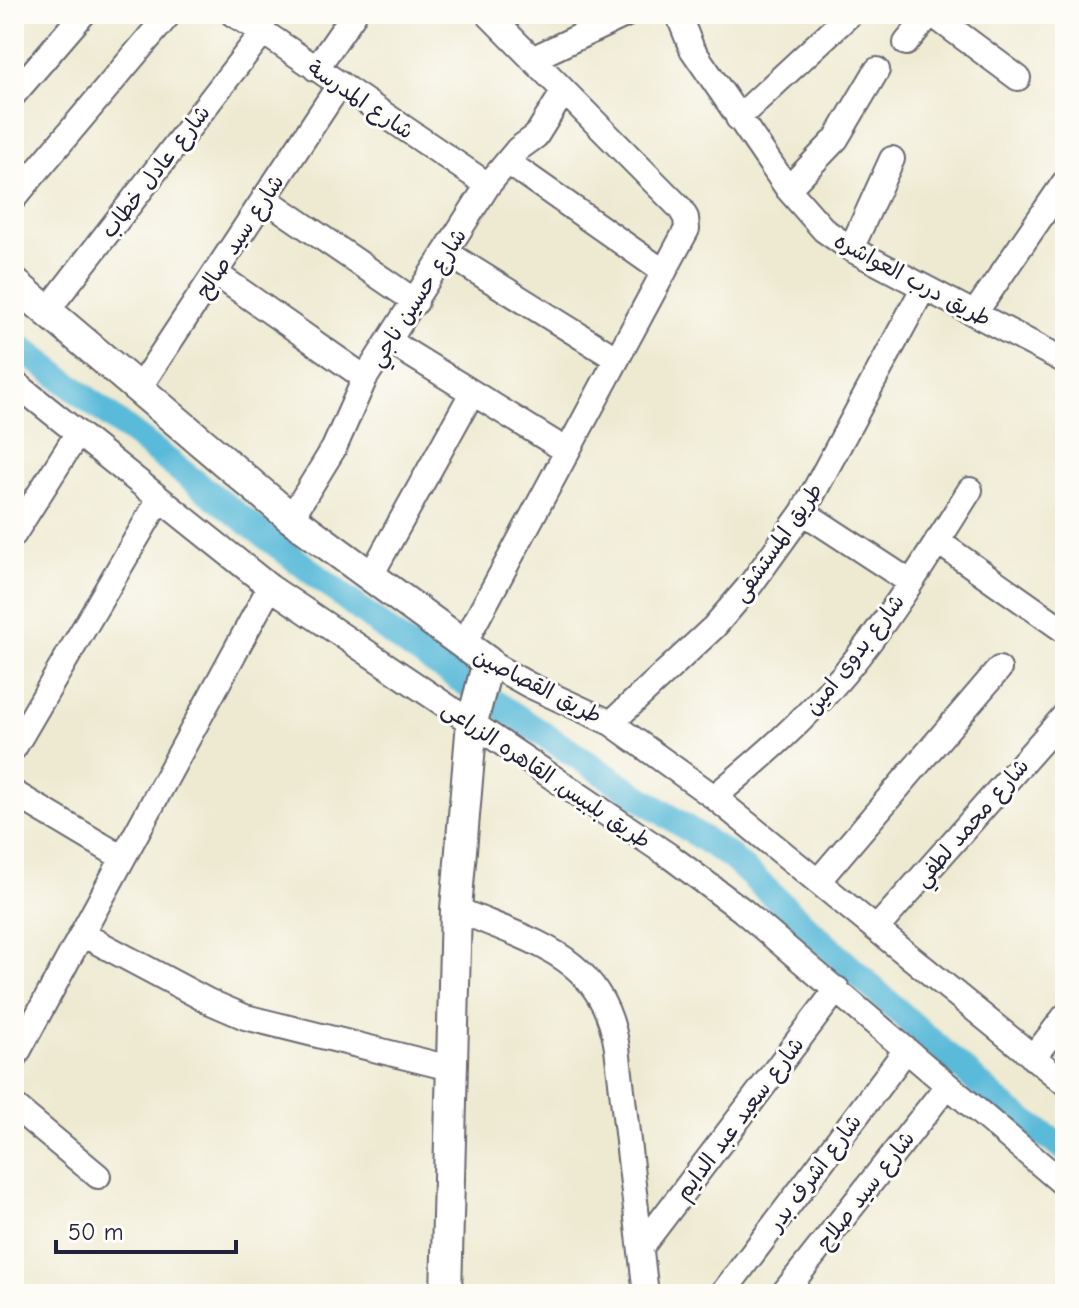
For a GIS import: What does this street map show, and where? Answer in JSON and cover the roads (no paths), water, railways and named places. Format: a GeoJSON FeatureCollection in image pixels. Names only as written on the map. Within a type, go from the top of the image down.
{"type":"FeatureCollection","features":[{"type":"Feature","properties":{"kind":"street"},"geometry":{"type":"LineString","coordinates":[[14,94],[83,14]]}},
{"type":"Feature","properties":{"kind":"street"},"geometry":{"type":"LineString","coordinates":[[14,198],[169,14]]}},
{"type":"Feature","properties":{"kind":"street","name":"شارع المدرسة"},"geometry":{"type":"LineString","coordinates":[[233,14],[488,185]]}},
{"type":"Feature","properties":{"kind":"street"},"geometry":{"type":"LineString","coordinates":[[316,69],[354,14]]}},
{"type":"Feature","properties":{"kind":"street"},"geometry":{"type":"LineString","coordinates":[[463,645],[687,229],[684,213],[488,14]]}},
{"type":"Feature","properties":{"kind":"street"},"geometry":{"type":"LineString","coordinates":[[532,59],[627,14]]}},
{"type":"Feature","properties":{"kind":"street","name":"طريق درب العواشره"},"geometry":{"type":"LineString","coordinates":[[678,14],[692,49],[738,118],[788,189],[824,230],[851,249],[1065,361]]}},
{"type":"Feature","properties":{"kind":"street"},"geometry":{"type":"LineString","coordinates":[[738,118],[850,14]]}},
{"type":"Feature","properties":{"kind":"street"},"geometry":{"type":"LineString","coordinates":[[906,43],[931,14],[1018,78]]}},
{"type":"Feature","properties":{"kind":"street","name":"شارع عادل خطاب"},"geometry":{"type":"LineString","coordinates":[[47,311],[263,32]]}},
{"type":"Feature","properties":{"kind":"street"},"geometry":{"type":"LineString","coordinates":[[788,189],[836,139],[877,70]]}},
{"type":"Feature","properties":{"kind":"street","name":"شارع سيد صالح"},"geometry":{"type":"LineString","coordinates":[[139,388],[340,84]]}},
{"type":"Feature","properties":{"kind":"street","name":"شارع حسين ناجي"},"geometry":{"type":"LineString","coordinates":[[291,518],[334,448],[365,378],[488,185],[518,149],[536,136],[564,91]]}},
{"type":"Feature","properties":{"kind":"street"},"geometry":{"type":"LineString","coordinates":[[851,249],[892,159]]}},
{"type":"Feature","properties":{"kind":"street"},"geometry":{"type":"LineString","coordinates":[[509,163],[664,272]]}},
{"type":"Feature","properties":{"kind":"street"},"geometry":{"type":"LineString","coordinates":[[975,313],[1064,183]]}},
{"type":"Feature","properties":{"kind":"street"},"geometry":{"type":"LineString","coordinates":[[264,198],[416,302]]}},
{"type":"Feature","properties":{"kind":"street"},"geometry":{"type":"LineString","coordinates":[[447,253],[617,359]]}},
{"type":"Feature","properties":{"kind":"street"},"geometry":{"type":"LineString","coordinates":[[215,273],[365,378]]}},
{"type":"Feature","properties":{"kind":"street","name":"طريق القصاصين"},"geometry":{"type":"LineString","coordinates":[[14,283],[291,518],[463,645],[487,667],[611,723],[714,797],[1065,1083]]}},
{"type":"Feature","properties":{"kind":"street","name":"طريق المستشفى"},"geometry":{"type":"LineString","coordinates":[[611,723],[714,627],[751,584],[803,512],[924,287]]}},
{"type":"Feature","properties":{"kind":"street"},"geometry":{"type":"LineString","coordinates":[[389,341],[567,451]]}},
{"type":"Feature","properties":{"kind":"street","name":"طريق بلبيس, القاهره الزراعى"},"geometry":{"type":"LineString","coordinates":[[14,382],[270,587],[474,716],[742,910],[1065,1185]]}},
{"type":"Feature","properties":{"kind":"street"},"geometry":{"type":"LineString","coordinates":[[370,577],[472,393]]}},
{"type":"Feature","properties":{"kind":"street"},"geometry":{"type":"LineString","coordinates":[[14,534],[78,433]]}},
{"type":"Feature","properties":{"kind":"street","name":"شارع بدوى امين"},"geometry":{"type":"LineString","coordinates":[[714,797],[762,758],[814,708],[878,630],[970,490]]}},
{"type":"Feature","properties":{"kind":"street"},"geometry":{"type":"LineString","coordinates":[[14,748],[159,500]]}},
{"type":"Feature","properties":{"kind":"street"},"geometry":{"type":"LineString","coordinates":[[803,512],[910,582]]}},
{"type":"Feature","properties":{"kind":"street"},"geometry":{"type":"LineString","coordinates":[[937,541],[1065,631]]}},
{"type":"Feature","properties":{"kind":"street"},"geometry":{"type":"LineString","coordinates":[[14,1059],[270,587]]}},
{"type":"Feature","properties":{"kind":"street"},"geometry":{"type":"LineString","coordinates":[[446,1294],[456,909],[474,716],[487,667]]}},
{"type":"Feature","properties":{"kind":"street"},"geometry":{"type":"LineString","coordinates":[[819,880],[999,669]]}},
{"type":"Feature","properties":{"kind":"street","name":"شارع محمد لطفي"},"geometry":{"type":"LineString","coordinates":[[877,928],[1065,715]]}},
{"type":"Feature","properties":{"kind":"street"},"geometry":{"type":"LineString","coordinates":[[14,793],[123,858]]}},
{"type":"Feature","properties":{"kind":"street"},"geometry":{"type":"LineString","coordinates":[[456,909],[560,954],[594,984],[606,1003],[613,1025],[646,1294]]}},
{"type":"Feature","properties":{"kind":"street"},"geometry":{"type":"LineString","coordinates":[[82,934],[208,1001],[245,1017],[450,1068]]}},
{"type":"Feature","properties":{"kind":"street","name":"شارع سعيد عبد الدايم"},"geometry":{"type":"LineString","coordinates":[[642,1246],[837,989]]}},
{"type":"Feature","properties":{"kind":"street"},"geometry":{"type":"LineString","coordinates":[[1033,1058],[1065,1016]]}},
{"type":"Feature","properties":{"kind":"street","name":"شارع اشرف بدر"},"geometry":{"type":"LineString","coordinates":[[722,1294],[906,1050]]}},
{"type":"Feature","properties":{"kind":"street","name":"شارع سيد صلاح"},"geometry":{"type":"LineString","coordinates":[[783,1294],[947,1086]]}},
{"type":"Feature","properties":{"kind":"street"},"geometry":{"type":"LineString","coordinates":[[14,1106],[98,1176]]}},
{"type":"Feature","properties":{"kind":"waterway"},"geometry":{"type":"LineString","coordinates":[[14,342],[401,641],[731,857],[1008,1110],[1065,1149]]}}]}
